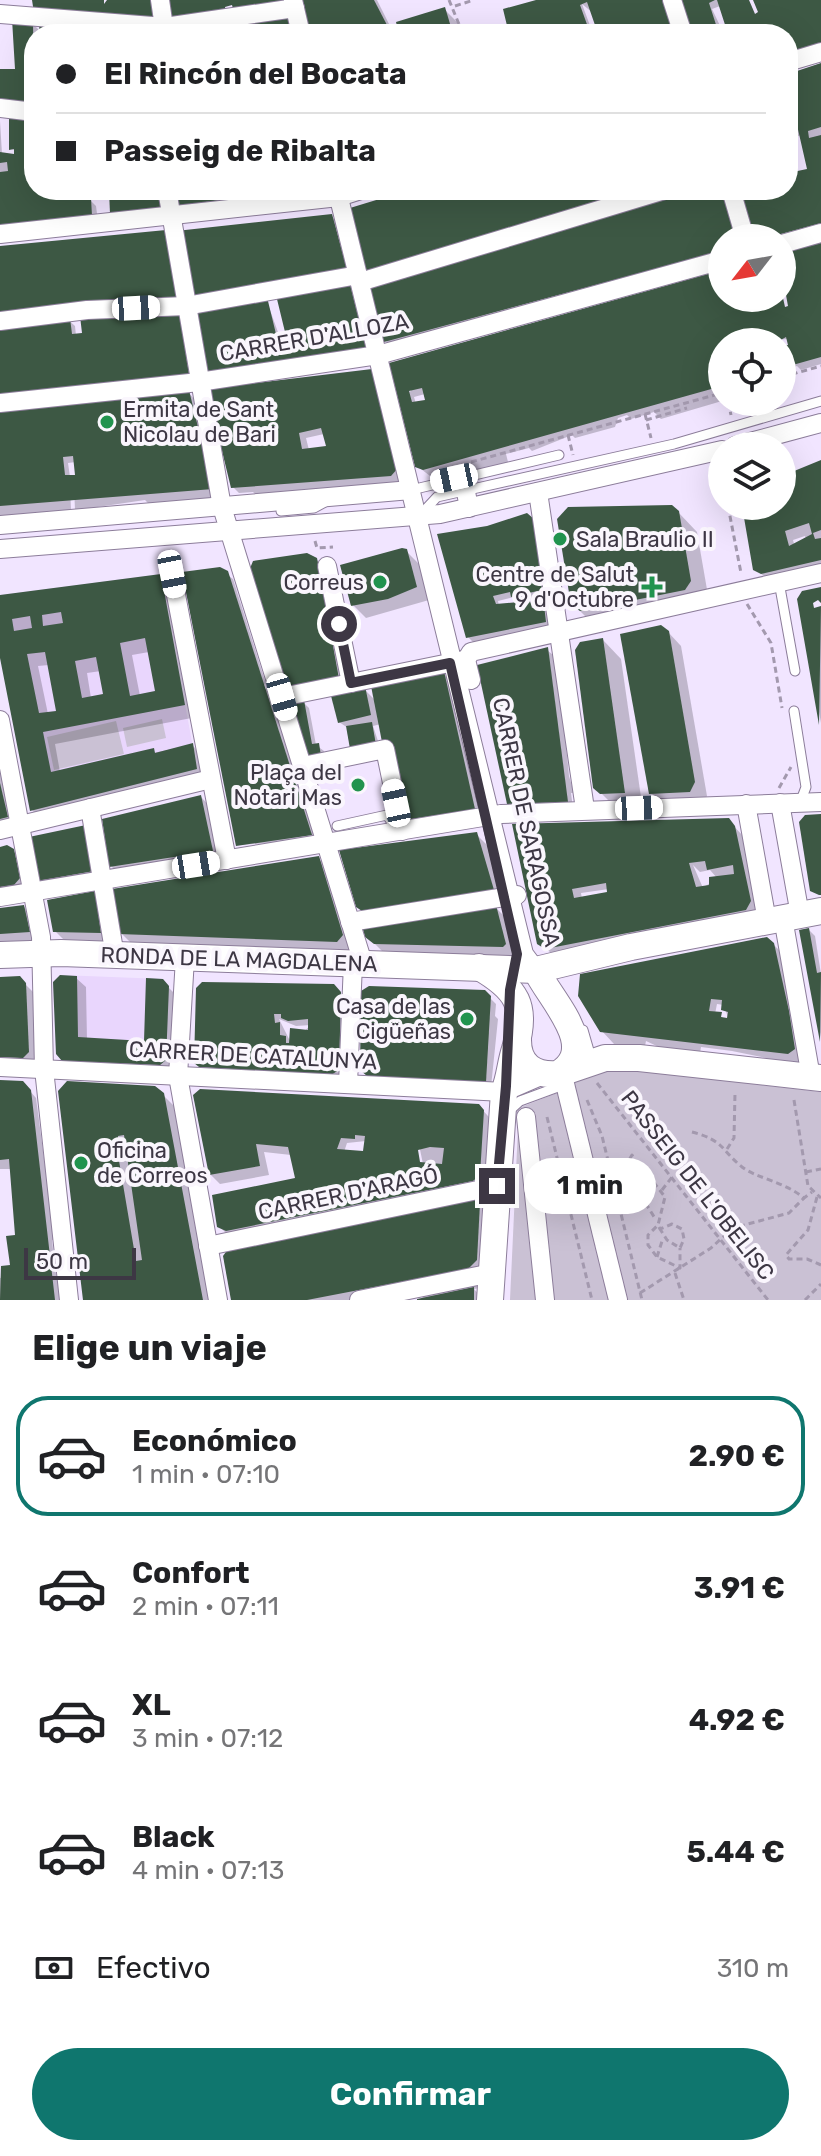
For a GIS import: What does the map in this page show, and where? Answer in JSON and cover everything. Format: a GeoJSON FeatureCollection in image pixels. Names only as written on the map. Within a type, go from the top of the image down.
{"type":"FeatureCollection","features":[{"type":"Feature","properties":{"kind":"street"},"geometry":{"type":"LineString","coordinates":[[160,0],[164,24]]}},
{"type":"Feature","properties":{"kind":"street"},"geometry":{"type":"LineString","coordinates":[[672,0],[680,24]]}},
{"type":"Feature","properties":{"kind":"street"},"geometry":{"type":"LineString","coordinates":[[195,24],[294,4],[299,24]]}},
{"type":"Feature","properties":{"kind":"street"},"geometry":{"type":"LineString","coordinates":[[0,14],[28,8],[128,24]]}},
{"type":"Feature","properties":{"kind":"street"},"geometry":{"type":"LineString","coordinates":[[798,59],[821,52]]}},
{"type":"Feature","properties":{"kind":"street"},"geometry":{"type":"LineString","coordinates":[[0,108],[24,111]]}},
{"type":"Feature","properties":{"kind":"street"},"geometry":{"type":"LineString","coordinates":[[168,200],[222,507],[303,766],[329,835],[350,922],[358,963],[348,1084]]}},
{"type":"Feature","properties":{"kind":"street"},"geometry":{"type":"LineString","coordinates":[[0,234],[285,200]]}},
{"type":"Feature","properties":{"kind":"street","name":"CARRER DE SARAGOSSA"},"geometry":{"type":"LineString","coordinates":[[340,200],[418,517],[420,538],[461,659],[531,980]]}},
{"type":"Feature","properties":{"kind":"street"},"geometry":{"type":"LineString","coordinates":[[0,321],[87,310],[186,306],[359,279],[631,200]]}},
{"type":"Feature","properties":{"kind":"street"},"geometry":{"type":"LineString","coordinates":[[734,200],[741,224]]}},
{"type":"Feature","properties":{"kind":"street"},"geometry":{"type":"LineString","coordinates":[[796,240],[821,233]]}},
{"type":"Feature","properties":{"kind":"street","name":"CARRER D'ALLOZA"},"geometry":{"type":"LineString","coordinates":[[0,403],[199,382],[378,355],[708,264]]}},
{"type":"Feature","properties":{"kind":"street"},"geometry":{"type":"LineString","coordinates":[[787,432],[821,423]]}},
{"type":"Feature","properties":{"kind":"street"},"geometry":{"type":"LineString","coordinates":[[0,549],[418,517],[466,484],[538,492],[708,453]]}},
{"type":"Feature","properties":{"kind":"street"},"geometry":{"type":"LineString","coordinates":[[0,525],[411,490]]}},
{"type":"Feature","properties":{"kind":"street"},"geometry":{"type":"LineString","coordinates":[[538,492],[585,809]]}},
{"type":"Feature","properties":{"kind":"street"},"geometry":{"type":"LineString","coordinates":[[366,496],[369,509],[366,521]]}},
{"type":"Feature","properties":{"kind":"street"},"geometry":{"type":"LineString","coordinates":[[327,554],[351,683]]}},
{"type":"Feature","properties":{"kind":"street"},"geometry":{"type":"LineString","coordinates":[[282,697],[461,659],[559,632],[821,573]]}},
{"type":"Feature","properties":{"kind":"street"},"geometry":{"type":"LineString","coordinates":[[172,574],[227,860]]}},
{"type":"Feature","properties":{"kind":"street"},"geometry":{"type":"LineString","coordinates":[[0,720],[32,892],[40,953],[44,1069],[69,1300]]}},
{"type":"Feature","properties":{"kind":"street"},"geometry":{"type":"LineString","coordinates":[[303,766],[385,749],[400,831]]}},
{"type":"Feature","properties":{"kind":"street"},"geometry":{"type":"LineString","coordinates":[[0,830],[211,779]]}},
{"type":"Feature","properties":{"kind":"street"},"geometry":{"type":"LineString","coordinates":[[0,897],[227,860],[329,835],[400,831],[493,815],[821,802]]}},
{"type":"Feature","properties":{"kind":"street"},"geometry":{"type":"LineString","coordinates":[[510,1099],[592,1061],[639,1058],[816,1078],[777,803]]}},
{"type":"Feature","properties":{"kind":"street"},"geometry":{"type":"LineString","coordinates":[[746,804],[793,916]]}},
{"type":"Feature","properties":{"kind":"street"},"geometry":{"type":"LineString","coordinates":[[90,808],[115,956]]}},
{"type":"Feature","properties":{"kind":"street"},"geometry":{"type":"LineString","coordinates":[[350,922],[511,896]]}},
{"type":"Feature","properties":{"kind":"street"},"geometry":{"type":"LineString","coordinates":[[531,980],[581,958],[793,916]]}},
{"type":"Feature","properties":{"kind":"street","name":"RONDA DE LA MAGDALENA"},"geometry":{"type":"LineString","coordinates":[[0,955],[40,953],[479,967],[531,980]]}},
{"type":"Feature","properties":{"kind":"street"},"geometry":{"type":"LineString","coordinates":[[185,958],[178,1076],[218,1300]]}},
{"type":"Feature","properties":{"kind":"street"},"geometry":{"type":"LineString","coordinates":[[531,980],[569,1026],[577,1048],[571,1063],[555,1078]]}},
{"type":"Feature","properties":{"kind":"street"},"geometry":{"type":"LineString","coordinates":[[490,1300],[497,1186],[531,980]]}},
{"type":"Feature","properties":{"kind":"street"},"geometry":{"type":"LineString","coordinates":[[555,1078],[526,1066],[518,1050],[523,1031],[547,1017],[569,1026]]}},
{"type":"Feature","properties":{"kind":"street","name":"CARRER DE CATALUNYA"},"geometry":{"type":"LineString","coordinates":[[0,1067],[348,1084],[510,1099]]}},
{"type":"Feature","properties":{"kind":"street"},"geometry":{"type":"LineString","coordinates":[[555,1078],[618,1300]]}},
{"type":"Feature","properties":{"kind":"street"},"geometry":{"type":"LineString","coordinates":[[510,1099],[545,1300]]}},
{"type":"Feature","properties":{"kind":"street","name":"CARRER D'ARAGÓ"},"geometry":{"type":"LineString","coordinates":[[208,1246],[497,1186]]}},
{"type":"Feature","properties":{"kind":"street"},"geometry":{"type":"LineString","coordinates":[[359,1300],[492,1273]]}},
{"type":"Feature","properties":{"kind":"lane"},"geometry":{"type":"LineString","coordinates":[[411,490],[575,466],[654,449],[821,401]]}},
{"type":"Feature","properties":{"kind":"lane"},"geometry":{"type":"LineString","coordinates":[[466,484],[559,455]]}},
{"type":"Feature","properties":{"kind":"lane"},"geometry":{"type":"LineString","coordinates":[[331,499],[314,508],[282,515],[315,516],[333,523]]}},
{"type":"Feature","properties":{"kind":"lane"},"geometry":{"type":"LineString","coordinates":[[779,582],[795,671]]}},
{"type":"Feature","properties":{"kind":"lane"},"geometry":{"type":"LineString","coordinates":[[794,711],[806,787],[800,803]]}},
{"type":"Feature","properties":{"kind":"lane"},"geometry":{"type":"LineString","coordinates":[[329,835],[375,826]]}},
{"type":"Feature","properties":{"kind":"lane"},"geometry":{"type":"LineString","coordinates":[[531,980],[581,1026],[590,1045],[592,1061]]}},
{"type":"Feature","properties":{"kind":"lane"},"geometry":{"type":"LineString","coordinates":[[499,1300],[510,1099],[531,980]]}},
{"type":"Feature","properties":{"kind":"path"},"geometry":{"type":"LineString","coordinates":[[449,0],[455,6],[460,24]]}},
{"type":"Feature","properties":{"kind":"path"},"geometry":{"type":"LineString","coordinates":[[455,6],[474,0]]}},
{"type":"Feature","properties":{"kind":"path"},"geometry":{"type":"LineString","coordinates":[[796,373],[821,366]]}},
{"type":"Feature","properties":{"kind":"path"},"geometry":{"type":"LineString","coordinates":[[466,484],[568,435],[708,397]]}},
{"type":"Feature","properties":{"kind":"path"},"geometry":{"type":"LineString","coordinates":[[646,420],[687,408]]}},
{"type":"Feature","properties":{"kind":"path"},"geometry":{"type":"LineString","coordinates":[[645,414],[654,449]]}},
{"type":"Feature","properties":{"kind":"path"},"geometry":{"type":"LineString","coordinates":[[568,435],[575,466]]}},
{"type":"Feature","properties":{"kind":"path"},"geometry":{"type":"LineString","coordinates":[[731,520],[748,609],[771,643],[784,719]]}},
{"type":"Feature","properties":{"kind":"path"},"geometry":{"type":"LineString","coordinates":[[777,803],[776,793],[792,765]]}},
{"type":"Feature","properties":{"kind":"path","name":"PASSEIG DE L'OBELISC"},"geometry":{"type":"LineString","coordinates":[[602,1090],[768,1300]]}},
{"type":"Feature","properties":{"kind":"path"},"geometry":{"type":"LineString","coordinates":[[727,1149],[734,1138],[735,1093]]}},
{"type":"Feature","properties":{"kind":"path"},"geometry":{"type":"LineString","coordinates":[[587,1100],[602,1136],[642,1300]]}},
{"type":"Feature","properties":{"kind":"path"},"geometry":{"type":"LineString","coordinates":[[794,1100],[806,1172],[812,1192],[819,1198],[808,1230],[786,1255],[789,1259],[807,1259],[821,1265]]}},
{"type":"Feature","properties":{"kind":"path"},"geometry":{"type":"LineString","coordinates":[[547,1117],[592,1300]]}},
{"type":"Feature","properties":{"kind":"path"},"geometry":{"type":"LineString","coordinates":[[692,1132],[718,1141],[741,1167],[778,1181],[804,1198]]}},
{"type":"Feature","properties":{"kind":"path"},"geometry":{"type":"LineString","coordinates":[[659,1227],[665,1203],[662,1190],[643,1175],[632,1155],[629,1160],[636,1176],[635,1186],[663,1235],[680,1248]]}},
{"type":"Feature","properties":{"kind":"path"},"geometry":{"type":"LineString","coordinates":[[806,1172],[821,1169]]}},
{"type":"Feature","properties":{"kind":"path"},"geometry":{"type":"LineString","coordinates":[[662,1190],[672,1177]]}},
{"type":"Feature","properties":{"kind":"path"},"geometry":{"type":"LineString","coordinates":[[615,1191],[635,1186]]}},
{"type":"Feature","properties":{"kind":"path"},"geometry":{"type":"LineString","coordinates":[[640,1293],[742,1224],[789,1213],[812,1192]]}},
{"type":"Feature","properties":{"kind":"path"},"geometry":{"type":"LineString","coordinates":[[672,1224],[682,1229],[684,1239],[680,1248],[680,1268],[657,1257],[647,1240],[651,1229],[672,1224]]}},
{"type":"Feature","properties":{"kind":"path"},"geometry":{"type":"LineString","coordinates":[[657,1257],[663,1235]]}},
{"type":"Feature","properties":{"kind":"path"},"geometry":{"type":"LineString","coordinates":[[674,1272],[684,1300]]}},
{"type":"Feature","properties":{"kind":"path"},"geometry":{"type":"LineString","coordinates":[[805,1300],[821,1284]]}},
{"type":"Feature","properties":{"kind":"shaded area"},"geometry":{"type":"Polygon","coordinates":[[[161,574],[197,769],[30,811],[0,595],[161,574]]]}},
{"type":"Feature","properties":{"kind":"shaded area"},"geometry":{"type":"Polygon","coordinates":[[[162,719],[166,738],[127,747],[123,728],[162,719]]]}},
{"type":"Feature","properties":{"kind":"shaded area"},"geometry":{"type":"Polygon","coordinates":[[[116,721],[124,754],[54,770],[47,737],[116,721]]]}},
{"type":"Feature","properties":{"kind":"shaded area"},"geometry":{"type":"Polygon","coordinates":[[[60,975],[163,979],[169,986],[166,1060],[160,1065],[62,1061],[56,1054],[53,982],[60,975]]]}},
{"type":"Feature","properties":{"kind":"shaded area"},"geometry":{"type":"Polygon","coordinates":[[[603,1066],[821,1092],[821,1300],[510,1300],[518,1128],[516,1109],[557,1093],[603,1066]]]}},
{"type":"Feature","properties":{"kind":"building"},"geometry":{"type":"Polygon","coordinates":[[[32,0],[104,0],[104,4],[107,0],[156,0],[160,20],[34,13],[32,0]]]}},
{"type":"Feature","properties":{"kind":"building"},"geometry":{"type":"Polygon","coordinates":[[[167,0],[284,0],[285,3],[234,12],[232,5],[225,7],[226,13],[177,20],[170,15],[167,0]]]}},
{"type":"Feature","properties":{"kind":"building"},"geometry":{"type":"Polygon","coordinates":[[[299,0],[374,0],[386,24],[304,24],[299,0]]]}},
{"type":"Feature","properties":{"kind":"building"},"geometry":{"type":"Polygon","coordinates":[[[536,0],[667,0],[674,24],[595,24],[587,2],[580,5],[587,24],[507,24],[503,9],[536,0]]]}},
{"type":"Feature","properties":{"kind":"building"},"geometry":{"type":"Polygon","coordinates":[[[678,0],[715,0],[709,3],[716,24],[685,24],[678,0]]]}},
{"type":"Feature","properties":{"kind":"building"},"geometry":{"type":"Polygon","coordinates":[[[717,0],[749,0],[755,14],[758,12],[753,0],[821,0],[821,43],[798,50],[798,24],[725,24],[717,0]]]}},
{"type":"Feature","properties":{"kind":"building"},"geometry":{"type":"Polygon","coordinates":[[[445,7],[450,24],[396,24],[445,7]]]}},
{"type":"Feature","properties":{"kind":"building"},"geometry":{"type":"Polygon","coordinates":[[[287,12],[290,24],[222,24],[287,12]]]}},
{"type":"Feature","properties":{"kind":"building"},"geometry":{"type":"Polygon","coordinates":[[[12,19],[33,21],[33,24],[24,24],[24,106],[0,103],[0,69],[15,69],[12,19]]]}},
{"type":"Feature","properties":{"kind":"building"},"geometry":{"type":"Polygon","coordinates":[[[821,63],[821,127],[808,131],[809,138],[821,135],[821,223],[796,230],[796,224],[747,224],[740,200],[798,200],[798,171],[807,169],[798,129],[798,71],[821,63]]]}},
{"type":"Feature","properties":{"kind":"building"},"geometry":{"type":"Polygon","coordinates":[[[9,115],[24,117],[24,200],[91,200],[92,216],[0,226],[0,172],[8,171],[7,162],[0,163],[0,152],[14,154],[14,149],[9,150],[9,115]]]}},
{"type":"Feature","properties":{"kind":"building"},"geometry":{"type":"Polygon","coordinates":[[[109,200],[164,200],[165,209],[110,214],[109,200]]]}},
{"type":"Feature","properties":{"kind":"building"},"geometry":{"type":"Polygon","coordinates":[[[173,200],[221,200],[174,206],[173,200]]]}},
{"type":"Feature","properties":{"kind":"building"},"geometry":{"type":"Polygon","coordinates":[[[376,200],[614,200],[366,275],[350,208],[376,200]]]}},
{"type":"Feature","properties":{"kind":"building"},"geometry":{"type":"Polygon","coordinates":[[[651,200],[728,200],[735,224],[708,224],[708,255],[384,342],[369,285],[651,200]]]}},
{"type":"Feature","properties":{"kind":"building"},"geometry":{"type":"Polygon","coordinates":[[[332,214],[348,273],[188,300],[176,231],[332,214]]]}},
{"type":"Feature","properties":{"kind":"building"},"geometry":{"type":"Polygon","coordinates":[[[166,230],[177,300],[0,316],[0,246],[166,230]]]}},
{"type":"Feature","properties":{"kind":"building"},"geometry":{"type":"Polygon","coordinates":[[[821,241],[821,357],[796,364],[796,328],[708,328],[708,390],[423,470],[415,467],[389,363],[708,274],[708,312],[796,312],[796,249],[821,241]],[[422,388],[409,391],[412,402],[425,400],[422,388]]]}},
{"type":"Feature","properties":{"kind":"building"},"geometry":{"type":"Polygon","coordinates":[[[349,280],[366,348],[198,373],[189,311],[267,297],[276,334],[285,332],[276,295],[349,280]]]}},
{"type":"Feature","properties":{"kind":"building"},"geometry":{"type":"Polygon","coordinates":[[[179,311],[189,374],[0,395],[0,326],[70,318],[72,334],[82,333],[80,316],[179,311]]]}},
{"type":"Feature","properties":{"kind":"building"},"geometry":{"type":"Polygon","coordinates":[[[372,369],[398,468],[391,476],[231,488],[207,389],[372,369]],[[321,428],[299,433],[302,449],[326,446],[321,428]]]}},
{"type":"Feature","properties":{"kind":"building"},"geometry":{"type":"Polygon","coordinates":[[[189,390],[213,489],[0,506],[0,412],[189,390]],[[73,456],[63,457],[65,475],[75,475],[73,456]]]}},
{"type":"Feature","properties":{"kind":"building"},"geometry":{"type":"Polygon","coordinates":[[[821,460],[821,530],[813,533],[815,539],[821,538],[821,560],[761,574],[753,570],[744,520],[796,520],[796,470],[821,460]],[[809,523],[785,531],[789,546],[812,534],[809,523]]]}},
{"type":"Feature","properties":{"kind":"building"},"geometry":{"type":"Polygon","coordinates":[[[672,505],[679,511],[691,581],[685,590],[580,611],[571,605],[557,519],[568,507],[672,505]]]}},
{"type":"Feature","properties":{"kind":"building"},"geometry":{"type":"Polygon","coordinates":[[[527,513],[534,519],[542,590],[511,597],[510,592],[493,596],[496,604],[530,601],[532,608],[544,605],[546,622],[466,638],[437,534],[487,526],[527,513]]]}},
{"type":"Feature","properties":{"kind":"building","name":"Correus"},"geometry":{"type":"Polygon","coordinates":[[[407,549],[417,587],[388,599],[351,606],[340,565],[407,549]]]}},
{"type":"Feature","properties":{"kind":"building"},"geometry":{"type":"Polygon","coordinates":[[[307,553],[317,558],[339,679],[286,691],[249,571],[253,561],[307,553]]]}},
{"type":"Feature","properties":{"kind":"building"},"geometry":{"type":"Polygon","coordinates":[[[220,567],[228,571],[312,835],[236,846],[182,572],[220,567]]]}},
{"type":"Feature","properties":{"kind":"building"},"geometry":{"type":"Polygon","coordinates":[[[161,574],[185,705],[43,732],[51,772],[154,748],[155,753],[193,743],[197,769],[30,811],[0,658],[0,595],[161,574]],[[61,612],[42,615],[43,626],[63,623],[61,612]],[[30,616],[12,619],[14,631],[32,628],[30,616]],[[145,638],[120,643],[130,696],[155,691],[145,638]],[[45,652],[27,654],[39,713],[56,711],[45,652]],[[96,657],[75,661],[82,698],[103,694],[96,657]]]}},
{"type":"Feature","properties":{"kind":"building"},"geometry":{"type":"Polygon","coordinates":[[[821,587],[821,603],[818,600],[813,603],[814,608],[821,606],[819,725],[797,599],[802,591],[821,587]]]}},
{"type":"Feature","properties":{"kind":"building"},"geometry":{"type":"Polygon","coordinates":[[[661,625],[669,631],[695,782],[690,792],[649,794],[620,634],[661,625]]]}},
{"type":"Feature","properties":{"kind":"building"},"geometry":{"type":"Polygon","coordinates":[[[603,638],[625,793],[600,794],[593,788],[575,650],[580,642],[603,638]]]}},
{"type":"Feature","properties":{"kind":"building"},"geometry":{"type":"Polygon","coordinates":[[[548,647],[568,802],[507,804],[477,665],[548,647]]]}},
{"type":"Feature","properties":{"kind":"building"},"geometry":{"type":"Polygon","coordinates":[[[444,671],[475,809],[405,820],[382,742],[371,686],[444,671]]]}},
{"type":"Feature","properties":{"kind":"building"},"geometry":{"type":"Polygon","coordinates":[[[365,686],[371,715],[338,723],[330,692],[365,686]]]}},
{"type":"Feature","properties":{"kind":"building"},"geometry":{"type":"Polygon","coordinates":[[[304,700],[312,744],[319,743],[321,756],[313,759],[306,753],[291,703],[304,700]]]}},
{"type":"Feature","properties":{"kind":"building"},"geometry":{"type":"Polygon","coordinates":[[[372,722],[376,745],[350,749],[346,726],[372,722]]]}},
{"type":"Feature","properties":{"kind":"building"},"geometry":{"type":"Polygon","coordinates":[[[0,783],[8,817],[0,819],[0,783]]]}},
{"type":"Feature","properties":{"kind":"building"},"geometry":{"type":"Polygon","coordinates":[[[201,795],[213,851],[109,867],[102,819],[201,795]]]}},
{"type":"Feature","properties":{"kind":"building"},"geometry":{"type":"Polygon","coordinates":[[[821,814],[819,895],[810,891],[799,822],[805,815],[821,814]]]}},
{"type":"Feature","properties":{"kind":"building"},"geometry":{"type":"Polygon","coordinates":[[[729,818],[735,826],[751,901],[746,910],[545,949],[537,944],[512,824],[729,818]],[[705,861],[689,863],[696,887],[709,885],[709,877],[734,874],[733,865],[707,870],[705,861]],[[606,883],[572,889],[574,898],[607,892],[606,883]]]}},
{"type":"Feature","properties":{"kind":"building"},"geometry":{"type":"Polygon","coordinates":[[[86,825],[94,871],[37,881],[29,837],[86,825]]]}},
{"type":"Feature","properties":{"kind":"building"},"geometry":{"type":"Polygon","coordinates":[[[477,832],[494,890],[365,913],[356,907],[339,850],[477,832]]]}},
{"type":"Feature","properties":{"kind":"building"},"geometry":{"type":"Polygon","coordinates":[[[7,845],[14,849],[20,878],[14,885],[0,887],[0,847],[7,845]]]}},
{"type":"Feature","properties":{"kind":"building"},"geometry":{"type":"Polygon","coordinates":[[[319,856],[343,935],[337,942],[119,934],[112,889],[319,856]]]}},
{"type":"Feature","properties":{"kind":"building"},"geometry":{"type":"Polygon","coordinates":[[[95,891],[101,933],[53,932],[47,900],[95,891]]]}},
{"type":"Feature","properties":{"kind":"building"},"geometry":{"type":"Polygon","coordinates":[[[24,905],[30,932],[0,934],[0,908],[24,905]]]}},
{"type":"Feature","properties":{"kind":"building"},"geometry":{"type":"Polygon","coordinates":[[[496,905],[506,944],[503,947],[374,944],[365,937],[362,926],[496,905]]]}},
{"type":"Feature","properties":{"kind":"building"},"geometry":{"type":"Polygon","coordinates":[[[809,928],[817,973],[821,972],[820,1042],[799,930],[809,928]]]}},
{"type":"Feature","properties":{"kind":"building"},"geometry":{"type":"Polygon","coordinates":[[[767,937],[774,943],[795,1049],[788,1054],[600,1032],[578,996],[580,974],[767,937]],[[711,999],[709,1011],[722,1012],[721,1017],[727,1018],[728,1012],[721,1010],[722,1000],[711,999]]]}},
{"type":"Feature","properties":{"kind":"building"},"geometry":{"type":"Polygon","coordinates":[[[60,975],[77,976],[78,1037],[144,1041],[146,978],[163,979],[169,986],[166,1060],[160,1065],[62,1061],[56,1054],[53,982],[60,975]]]}},
{"type":"Feature","properties":{"kind":"building"},"geometry":{"type":"Polygon","coordinates":[[[20,976],[26,983],[29,1052],[23,1058],[0,1057],[0,977],[20,976]]]}},
{"type":"Feature","properties":{"kind":"building"},"geometry":{"type":"Polygon","coordinates":[[[202,982],[334,984],[341,992],[339,1070],[331,1075],[199,1067],[194,1063],[196,988],[202,982]],[[274,1014],[275,1023],[280,1022],[280,1035],[286,1036],[286,1043],[289,1043],[290,1028],[308,1030],[308,1019],[288,1021],[281,1018],[281,1014],[274,1014]]]}},
{"type":"Feature","properties":{"kind":"building"},"geometry":{"type":"Polygon","coordinates":[[[369,986],[485,990],[491,996],[486,1082],[367,1076],[360,1070],[361,991],[369,986]]]}},
{"type":"Feature","properties":{"kind":"building"},"geometry":{"type":"Polygon","coordinates":[[[0,1080],[23,1081],[31,1090],[55,1300],[0,1300],[1,1266],[10,1265],[6,1236],[15,1235],[9,1159],[0,1160],[0,1080]]]}},
{"type":"Feature","properties":{"kind":"building"},"geometry":{"type":"Polygon","coordinates":[[[67,1081],[155,1086],[164,1093],[203,1300],[83,1300],[58,1091],[67,1081]],[[124,1135],[118,1136],[117,1149],[136,1261],[142,1260],[124,1135]]]}},
{"type":"Feature","properties":{"kind":"building"},"geometry":{"type":"Polygon","coordinates":[[[200,1089],[479,1104],[484,1110],[480,1175],[473,1181],[226,1231],[217,1227],[212,1195],[295,1178],[288,1147],[256,1144],[260,1166],[209,1175],[193,1095],[200,1089]],[[355,1135],[355,1139],[341,1138],[337,1149],[363,1151],[365,1136],[355,1135]],[[444,1148],[418,1150],[420,1162],[442,1164],[444,1148]]]}},
{"type":"Feature","properties":{"kind":"building"},"geometry":{"type":"Polygon","coordinates":[[[475,1199],[480,1203],[477,1260],[468,1269],[307,1300],[231,1300],[223,1256],[228,1249],[475,1199]]]}},
{"type":"Feature","properties":{"kind":"building"},"geometry":{"type":"Polygon","coordinates":[[[474,1287],[474,1300],[417,1300],[417,1299],[474,1287]]]}},
{"type":"Feature","properties":{"kind":"place","name":"Ermita de Sant Nicolau de Bari"},"geometry":{"type":"Point","coordinates":[107,422]}},
{"type":"Feature","properties":{"kind":"place","name":"Sala Braulio II"},"geometry":{"type":"Point","coordinates":[560,539]}},
{"type":"Feature","properties":{"kind":"place","name":"Correus"},"geometry":{"type":"Point","coordinates":[380,582]}},
{"type":"Feature","properties":{"kind":"place","name":"Centre de Salut 9 d'Octubre"},"geometry":{"type":"Point","coordinates":[652,587]}},
{"type":"Feature","properties":{"kind":"place","name":"Plaça del Notari Mas"},"geometry":{"type":"Point","coordinates":[358,785]}},
{"type":"Feature","properties":{"kind":"place","name":"Casa de las Cigüeñas"},"geometry":{"type":"Point","coordinates":[467,1019]}},
{"type":"Feature","properties":{"kind":"place","name":"Oficina de Correos"},"geometry":{"type":"Point","coordinates":[81,1163]}},
{"type":"Feature","properties":{"kind":"route"},"geometry":{"type":"LineString","coordinates":[[339,624],[351,683],[450,663],[517,954],[510,990],[497,1186]]}}]}
